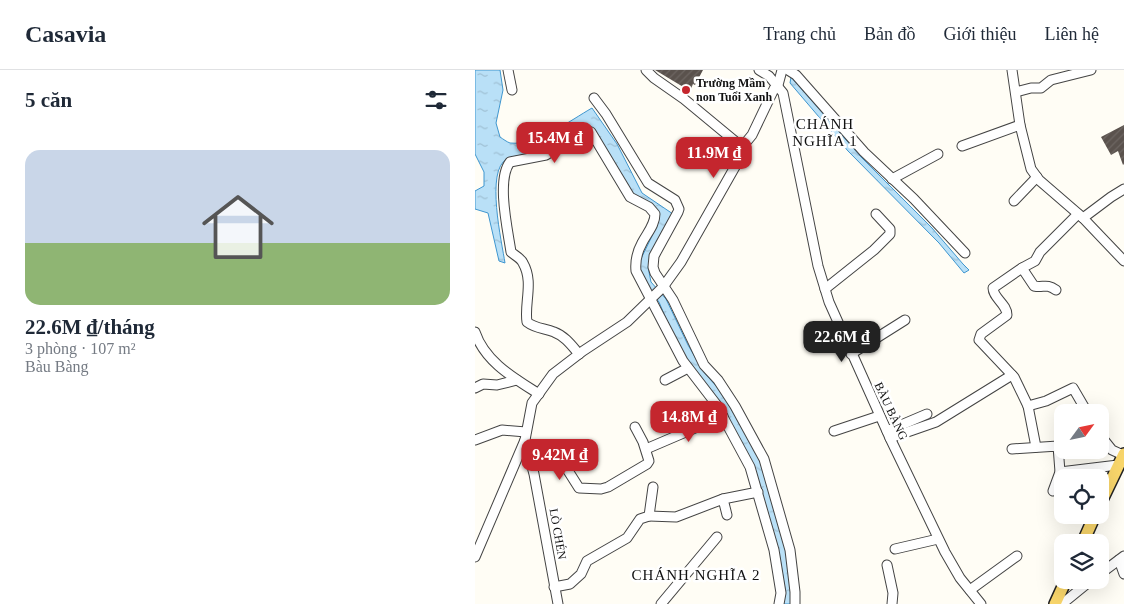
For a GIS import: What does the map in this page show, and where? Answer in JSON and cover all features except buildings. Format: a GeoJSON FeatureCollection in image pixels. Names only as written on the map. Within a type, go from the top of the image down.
{"type":"FeatureCollection","features":[{"type":"Feature","properties":{"kind":"main road"},"geometry":{"type":"LineString","coordinates":[[1109,485],[1122,458]]}},
{"type":"Feature","properties":{"kind":"main road"},"geometry":{"type":"LineString","coordinates":[[1061,604],[1064,589]]}},
{"type":"Feature","properties":{"kind":"street"},"geometry":{"type":"LineString","coordinates":[[508,70],[512,90]]}},
{"type":"Feature","properties":{"kind":"street"},"geometry":{"type":"LineString","coordinates":[[645,70],[684,99],[742,147]]}},
{"type":"Feature","properties":{"kind":"street"},"geometry":{"type":"LineString","coordinates":[[759,70],[778,85]]}},
{"type":"Feature","properties":{"kind":"street"},"geometry":{"type":"LineString","coordinates":[[475,557],[526,436],[532,404],[553,374],[627,322],[663,287],[681,262],[736,165],[742,147],[752,135],[774,89],[778,85],[782,70]]}},
{"type":"Feature","properties":{"kind":"street"},"geometry":{"type":"LineString","coordinates":[[788,70],[796,75],[863,152],[965,253]]}},
{"type":"Feature","properties":{"kind":"street"},"geometry":{"type":"LineString","coordinates":[[1012,70],[1019,125],[1031,169],[1037,177],[1081,216],[1124,261]]}},
{"type":"Feature","properties":{"kind":"street"},"geometry":{"type":"LineString","coordinates":[[1016,92],[1031,88],[1041,88],[1051,80],[1091,70]]}},
{"type":"Feature","properties":{"kind":"street","name":"BÀU BÀNG"},"geometry":{"type":"LineString","coordinates":[[778,85],[783,92],[818,266],[825,290],[879,416],[938,539],[960,578],[981,604]]}},
{"type":"Feature","properties":{"kind":"street"},"geometry":{"type":"LineString","coordinates":[[594,98],[606,114],[648,183],[675,200],[678,205],[677,212],[655,256],[653,267],[663,287],[673,300],[704,365],[719,380],[764,459],[790,550],[795,604]]}},
{"type":"Feature","properties":{"kind":"street"},"geometry":{"type":"LineString","coordinates":[[961,146],[1019,125]]}},
{"type":"Feature","properties":{"kind":"street"},"geometry":{"type":"LineString","coordinates":[[579,354],[564,338],[554,332],[534,327],[527,322],[525,312],[529,294],[528,278],[523,263],[511,252],[503,196],[507,167],[510,162],[546,155],[584,130],[588,130],[630,197],[649,207],[655,214],[654,222],[642,242],[635,263],[636,271],[688,368],[716,404],[750,467],[774,550],[781,593],[779,604]]}},
{"type":"Feature","properties":{"kind":"street"},"geometry":{"type":"LineString","coordinates":[[892,179],[939,154]]}},
{"type":"Feature","properties":{"kind":"street"},"geometry":{"type":"LineString","coordinates":[[1014,201],[1037,177]]}},
{"type":"Feature","properties":{"kind":"street"},"geometry":{"type":"LineString","coordinates":[[1036,447],[1028,406],[1021,388],[1012,375],[981,343],[979,337],[1007,315],[1007,310],[993,293],[993,288],[1035,261],[1040,252],[1081,216],[1124,189]]}},
{"type":"Feature","properties":{"kind":"street"},"geometry":{"type":"LineString","coordinates":[[825,290],[874,250],[891,232],[891,229],[876,214]]}},
{"type":"Feature","properties":{"kind":"street"},"geometry":{"type":"LineString","coordinates":[[1022,268],[1034,286],[1050,286],[1056,290]]}},
{"type":"Feature","properties":{"kind":"street"},"geometry":{"type":"LineString","coordinates":[[851,354],[905,320]]}},
{"type":"Feature","properties":{"kind":"street"},"geometry":{"type":"LineString","coordinates":[[475,332],[478,340],[497,366],[539,394]]}},
{"type":"Feature","properties":{"kind":"street"},"geometry":{"type":"LineString","coordinates":[[665,380],[688,368]]}},
{"type":"Feature","properties":{"kind":"street"},"geometry":{"type":"LineString","coordinates":[[888,434],[936,422],[1012,375]]}},
{"type":"Feature","properties":{"kind":"street"},"geometry":{"type":"LineString","coordinates":[[475,388],[483,384],[497,385],[517,380]]}},
{"type":"Feature","properties":{"kind":"street"},"geometry":{"type":"LineString","coordinates":[[1028,406],[1046,401],[1073,388],[1082,404]]}},
{"type":"Feature","properties":{"kind":"street"},"geometry":{"type":"LineString","coordinates":[[888,434],[927,414]]}},
{"type":"Feature","properties":{"kind":"street"},"geometry":{"type":"LineString","coordinates":[[646,449],[723,416]]}},
{"type":"Feature","properties":{"kind":"street"},"geometry":{"type":"LineString","coordinates":[[834,432],[879,416]]}},
{"type":"Feature","properties":{"kind":"street"},"geometry":{"type":"LineString","coordinates":[[532,465],[560,458],[579,488],[601,489],[647,464],[649,458],[635,427]]}},
{"type":"Feature","properties":{"kind":"street"},"geometry":{"type":"LineString","coordinates":[[475,440],[501,430],[526,436]]}},
{"type":"Feature","properties":{"kind":"street","name":"LÒ CHÉN"},"geometry":{"type":"LineString","coordinates":[[526,436],[558,604]]}},
{"type":"Feature","properties":{"kind":"street"},"geometry":{"type":"LineString","coordinates":[[1012,448],[1058,446],[1060,469]]}},
{"type":"Feature","properties":{"kind":"street"},"geometry":{"type":"LineString","coordinates":[[1109,446],[1122,458]]}},
{"type":"Feature","properties":{"kind":"street"},"geometry":{"type":"LineString","coordinates":[[1073,469],[1122,458]]}},
{"type":"Feature","properties":{"kind":"street"},"geometry":{"type":"LineString","coordinates":[[649,516],[653,487]]}},
{"type":"Feature","properties":{"kind":"street"},"geometry":{"type":"LineString","coordinates":[[554,586],[570,584],[581,574],[587,561],[627,538],[640,519],[649,516],[676,517],[723,500],[758,492]]}},
{"type":"Feature","properties":{"kind":"street"},"geometry":{"type":"LineString","coordinates":[[723,500],[727,515]]}},
{"type":"Feature","properties":{"kind":"street"},"geometry":{"type":"LineString","coordinates":[[661,604],[717,537]]}},
{"type":"Feature","properties":{"kind":"street"},"geometry":{"type":"LineString","coordinates":[[895,549],[938,539]]}},
{"type":"Feature","properties":{"kind":"street"},"geometry":{"type":"LineString","coordinates":[[970,590],[1017,556]]}},
{"type":"Feature","properties":{"kind":"street"},"geometry":{"type":"LineString","coordinates":[[1109,567],[1121,558],[1124,574]]}},
{"type":"Feature","properties":{"kind":"street"},"geometry":{"type":"LineString","coordinates":[[887,565],[893,593],[892,604]]}},
{"type":"Feature","properties":{"kind":"street"},"geometry":{"type":"LineString","coordinates":[[1061,604],[1081,589]]}},
{"type":"Feature","properties":{"kind":"water"},"geometry":{"type":"Polygon","coordinates":[[[475,70],[500,70],[503,90],[496,123],[500,137],[510,143],[531,140],[553,131],[592,108],[617,144],[642,193],[673,214],[648,267],[651,282],[666,299],[703,371],[723,394],[761,462],[786,551],[793,604],[783,604],[785,589],[780,558],[763,496],[674,338],[659,302],[641,279],[637,267],[652,236],[656,213],[636,198],[627,188],[589,126],[551,149],[511,157],[500,166],[496,191],[505,263],[499,261],[488,213],[475,209],[475,191],[484,186],[484,172],[475,154],[475,70]]]}},
{"type":"Feature","properties":{"kind":"water"},"geometry":{"type":"Polygon","coordinates":[[[791,77],[861,157],[932,228],[969,270],[964,273],[939,243],[848,151],[790,83],[791,77]]]}},
{"type":"Feature","properties":{"kind":"place","name":"Trường Mầm non Tuổi Xanh"},"geometry":{"type":"Point","coordinates":[686,90]}},
{"type":"Feature","properties":{"kind":"district","name":"CHÁNH NGHĨA 1"},"geometry":{"type":"Point","coordinates":[825,132]}},
{"type":"Feature","properties":{"kind":"district","name":"CHÁNH NGHĨA 2"},"geometry":{"type":"Point","coordinates":[696,575]}}]}
